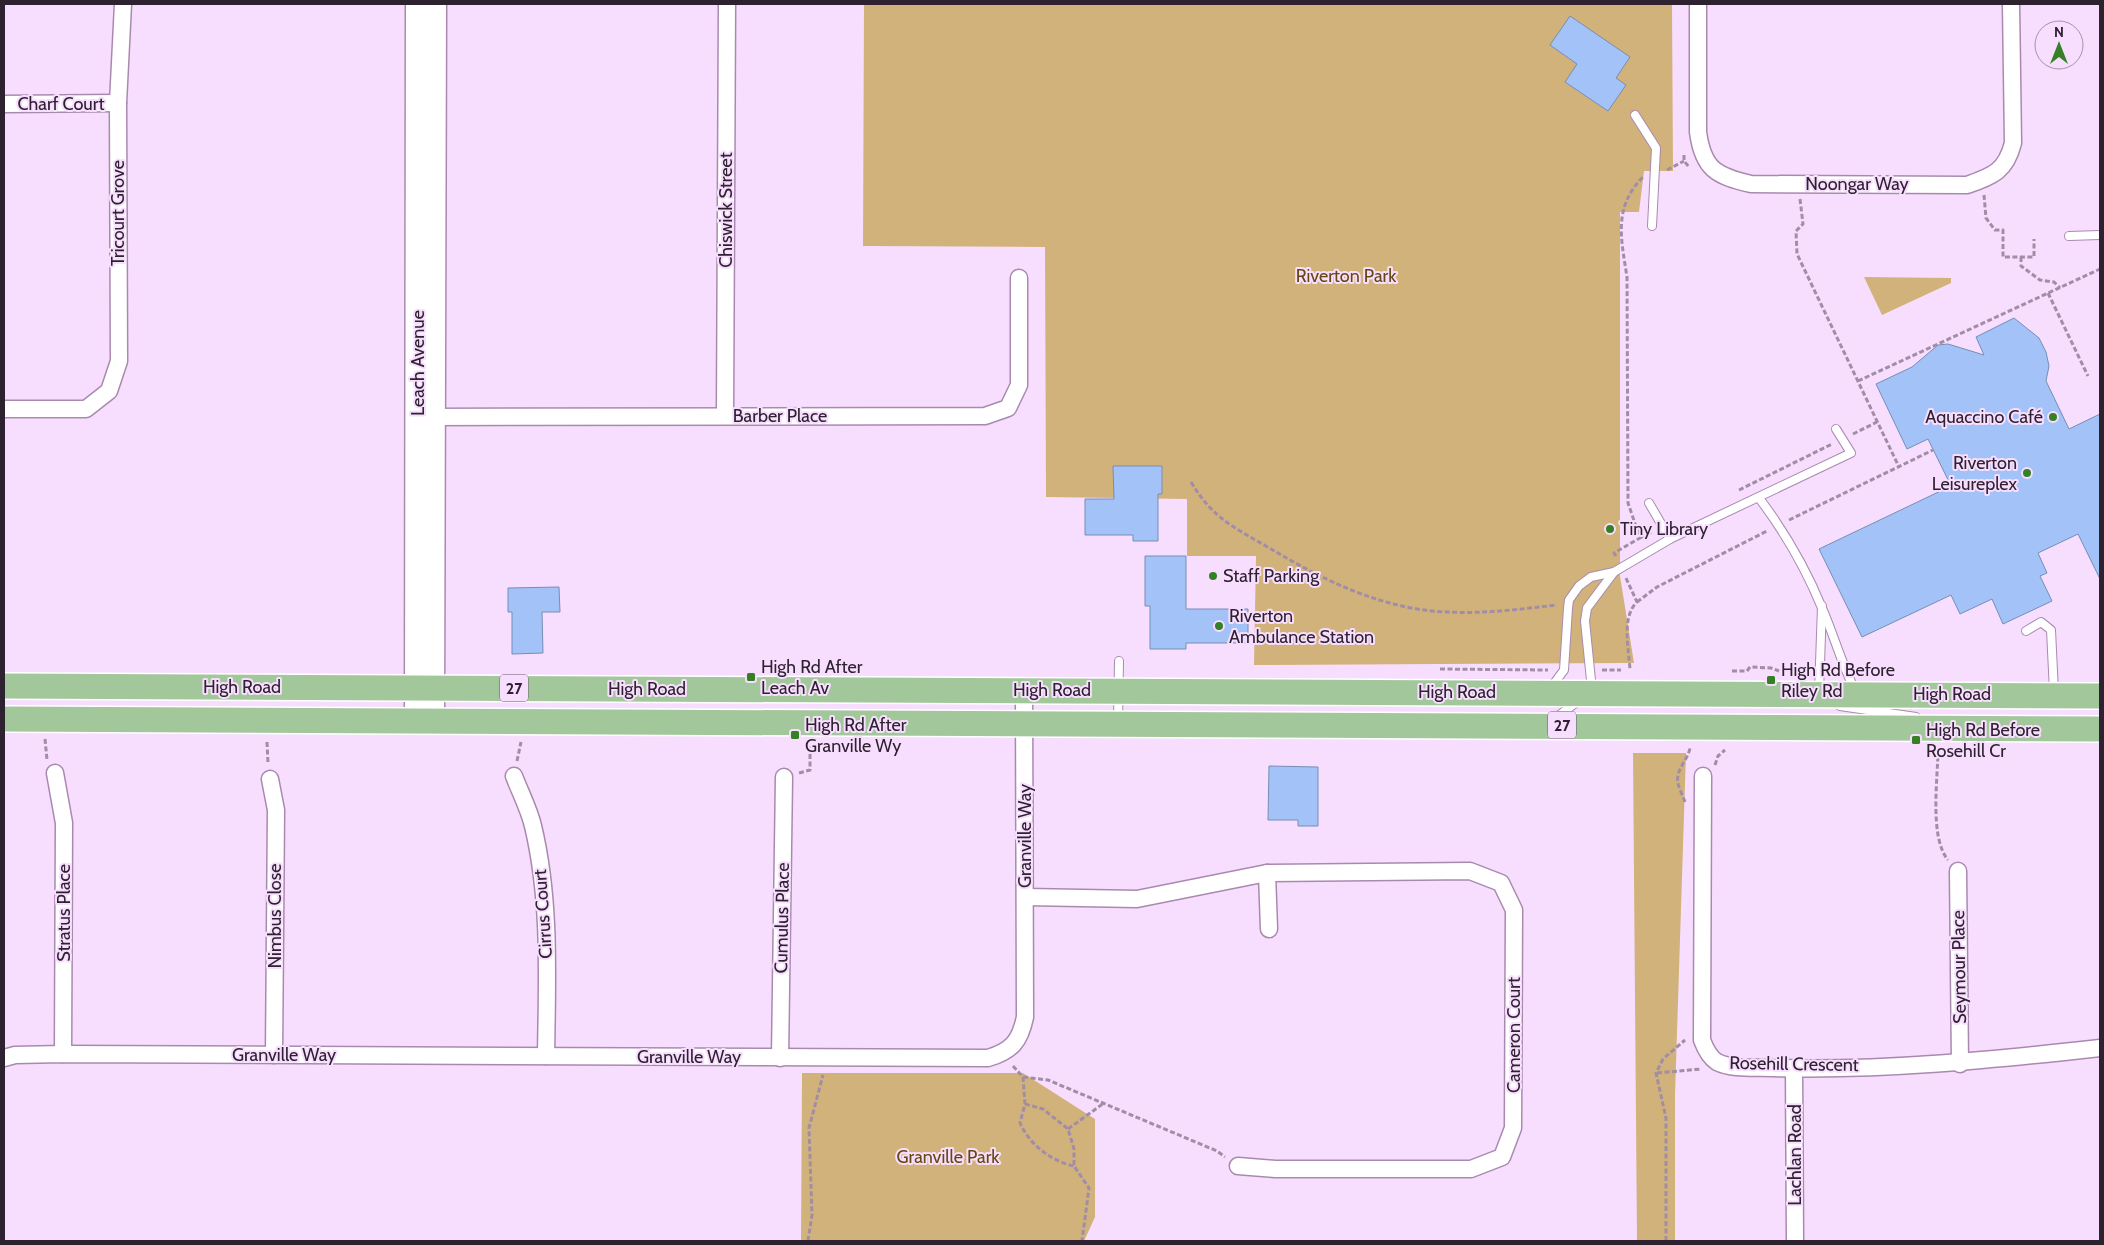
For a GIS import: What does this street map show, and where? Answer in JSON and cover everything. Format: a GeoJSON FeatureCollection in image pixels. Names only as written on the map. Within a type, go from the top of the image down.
{"type":"FeatureCollection","features":[{"type":"Feature","properties":{"kind":"main road","name":"High Road"},"geometry":{"type":"LineString","coordinates":[[4,686],[1819,693],[2100,696]]}},
{"type":"Feature","properties":{"kind":"main road","name":"High Road"},"geometry":{"type":"LineString","coordinates":[[4,720],[1546,725],[2100,729]]}},
{"type":"Feature","properties":{"kind":"street","name":"Tricourt Grove"},"geometry":{"type":"LineString","coordinates":[[4,408],[86,409],[109,390],[119,361],[118,103],[123,4]]}},
{"type":"Feature","properties":{"kind":"street","name":"Leach Avenue"},"geometry":{"type":"LineString","coordinates":[[417,4],[426,417]]}},
{"type":"Feature","properties":{"kind":"street","name":"Leach Avenue"},"geometry":{"type":"LineString","coordinates":[[424,722],[426,417],[435,4]]}},
{"type":"Feature","properties":{"kind":"street","name":"Chiswick Street"},"geometry":{"type":"LineString","coordinates":[[725,416],[727,4]]}},
{"type":"Feature","properties":{"kind":"street","name":"Noongar Way"},"geometry":{"type":"LineString","coordinates":[[1698,4],[1698,132],[1700,151],[1708,164],[1718,174],[1751,184],[1967,185],[1987,179],[2009,160],[2013,143],[2011,4]]}},
{"type":"Feature","properties":{"kind":"street","name":"Charf Court"},"geometry":{"type":"LineString","coordinates":[[4,104],[118,103]]}},
{"type":"Feature","properties":{"kind":"street","name":"Barber Place"},"geometry":{"type":"LineString","coordinates":[[426,417],[985,416],[1008,408],[1019,385],[1019,278]]}},
{"type":"Feature","properties":{"kind":"street","name":"Granville Way"},"geometry":{"type":"LineString","coordinates":[[4,1058],[15,1055],[63,1054],[780,1058],[988,1058],[999,1055],[1012,1048],[1022,1033],[1025,1017],[1024,690]]}},
{"type":"Feature","properties":{"kind":"street","name":"Stratus Place"},"geometry":{"type":"LineString","coordinates":[[55,773],[64,823],[63,1054]]}},
{"type":"Feature","properties":{"kind":"street","name":"Cirrus Court"},"geometry":{"type":"LineString","coordinates":[[514,776],[533,825],[544,886],[547,949],[546,1056]]}},
{"type":"Feature","properties":{"kind":"street","name":"Rosehill Crescent"},"geometry":{"type":"LineString","coordinates":[[1703,776],[1702,1040],[1707,1052],[1716,1061],[1731,1066],[1794,1068],[1960,1064],[2100,1048]]}},
{"type":"Feature","properties":{"kind":"street","name":"Cumulus Place"},"geometry":{"type":"LineString","coordinates":[[780,1058],[784,778]]}},
{"type":"Feature","properties":{"kind":"street","name":"Nimbus Close"},"geometry":{"type":"LineString","coordinates":[[270,779],[276,810],[274,1055]]}},
{"type":"Feature","properties":{"kind":"street","name":"Cameron Court"},"geometry":{"type":"LineString","coordinates":[[1026,897],[1136,899],[1268,873],[1470,871],[1501,883],[1514,910],[1513,1128],[1502,1157],[1471,1169],[1275,1169],[1238,1166]]}},
{"type":"Feature","properties":{"kind":"street","name":"Seymour Place"},"geometry":{"type":"LineString","coordinates":[[1958,871],[1960,1064]]}},
{"type":"Feature","properties":{"kind":"street"},"geometry":{"type":"LineString","coordinates":[[1268,873],[1269,929]]}},
{"type":"Feature","properties":{"kind":"street","name":"Lachlan Road"},"geometry":{"type":"LineString","coordinates":[[1794,1068],[1795,1241]]}},
{"type":"Feature","properties":{"kind":"lane"},"geometry":{"type":"LineString","coordinates":[[1635,115],[1656,148],[1656,172],[1652,194],[1652,226]]}},
{"type":"Feature","properties":{"kind":"lane"},"geometry":{"type":"LineString","coordinates":[[2069,236],[2100,235]]}},
{"type":"Feature","properties":{"kind":"lane"},"geometry":{"type":"LineString","coordinates":[[1548,692],[1564,670],[1569,600],[1579,586],[1591,578],[1618,570],[1670,539],[1851,453],[1836,429]]}},
{"type":"Feature","properties":{"kind":"lane"},"geometry":{"type":"LineString","coordinates":[[1759,498],[1779,525],[1822,606],[1846,672],[1858,694]]}},
{"type":"Feature","properties":{"kind":"lane"},"geometry":{"type":"LineString","coordinates":[[1649,504],[1670,539]]}},
{"type":"Feature","properties":{"kind":"lane"},"geometry":{"type":"LineString","coordinates":[[1546,725],[1592,692],[1585,621],[1587,608],[1618,570]]}},
{"type":"Feature","properties":{"kind":"lane"},"geometry":{"type":"LineString","coordinates":[[1822,606],[1819,693],[1824,703],[1984,727]]}},
{"type":"Feature","properties":{"kind":"lane"},"geometry":{"type":"LineString","coordinates":[[2026,631],[2041,622],[2052,630],[2055,695]]}},
{"type":"Feature","properties":{"kind":"lane"},"geometry":{"type":"LineString","coordinates":[[1118,724],[1119,661]]}},
{"type":"Feature","properties":{"kind":"path"},"geometry":{"type":"LineString","coordinates":[[1640,538],[1628,503],[1627,277],[1622,246],[1621,217],[1630,190],[1645,175],[1675,168],[1684,161],[1695,174]]}},
{"type":"Feature","properties":{"kind":"path"},"geometry":{"type":"LineString","coordinates":[[1809,196],[1799,195],[1803,224],[1796,231],[1796,254],[1899,467]]}},
{"type":"Feature","properties":{"kind":"path"},"geometry":{"type":"LineString","coordinates":[[1977,196],[1984,195],[1986,218],[1996,230],[2004,230],[2004,257],[2034,258],[2034,239]]}},
{"type":"Feature","properties":{"kind":"path"},"geometry":{"type":"LineString","coordinates":[[2021,257],[2021,266],[2040,280],[2054,282],[2060,288]]}},
{"type":"Feature","properties":{"kind":"path"},"geometry":{"type":"LineString","coordinates":[[1858,381],[2100,269]]}},
{"type":"Feature","properties":{"kind":"path"},"geometry":{"type":"LineString","coordinates":[[2048,293],[2088,376]]}},
{"type":"Feature","properties":{"kind":"path"},"geometry":{"type":"LineString","coordinates":[[1731,494],[1878,422]]}},
{"type":"Feature","properties":{"kind":"path"},"geometry":{"type":"LineString","coordinates":[[1191,482],[1202,500],[1218,518],[1299,566],[1355,593],[1406,606],[1446,612],[1487,613],[1557,606],[1568,608]]}},
{"type":"Feature","properties":{"kind":"path"},"geometry":{"type":"LineString","coordinates":[[1630,670],[1628,617],[1630,608],[1637,602],[1618,570],[1614,553],[1663,527]]}},
{"type":"Feature","properties":{"kind":"path"},"geometry":{"type":"LineString","coordinates":[[266,741],[270,779]]}},
{"type":"Feature","properties":{"kind":"path"},"geometry":{"type":"LineString","coordinates":[[784,778],[810,770],[810,744]]}},
{"type":"Feature","properties":{"kind":"path"},"geometry":{"type":"LineString","coordinates":[[1686,808],[1677,781],[1678,772],[1688,758],[1690,747]]}},
{"type":"Feature","properties":{"kind":"path"},"geometry":{"type":"LineString","coordinates":[[1938,748],[1937,838],[1942,853],[1958,871]]}},
{"type":"Feature","properties":{"kind":"path"},"geometry":{"type":"LineString","coordinates":[[1666,1241],[1666,1118],[1656,1073],[1663,1059],[1683,1044],[1687,1037]]}},
{"type":"Feature","properties":{"kind":"path"},"geometry":{"type":"LineString","coordinates":[[1012,1048],[1011,1064],[1023,1077],[1025,1104],[1020,1123],[1026,1137],[1051,1157],[1074,1166]]}},
{"type":"Feature","properties":{"kind":"path"},"geometry":{"type":"LineString","coordinates":[[1656,1073],[1709,1068],[1716,1061]]}},
{"type":"Feature","properties":{"kind":"path"},"geometry":{"type":"LineString","coordinates":[[808,1241],[812,1215],[809,1128],[824,1072]]}},
{"type":"Feature","properties":{"kind":"path"},"geometry":{"type":"LineString","coordinates":[[1023,1077],[1048,1080],[1104,1103],[1217,1151],[1238,1166]]}},
{"type":"Feature","properties":{"kind":"path"},"geometry":{"type":"LineString","coordinates":[[1068,1128],[1104,1103]]}},
{"type":"Feature","properties":{"kind":"path"},"geometry":{"type":"LineString","coordinates":[[1025,1104],[1043,1109],[1068,1128],[1074,1149],[1074,1166],[1088,1188],[1082,1241]]}},
{"type":"Feature","properties":{"kind":"green space","name":"Riverton Park"},"geometry":{"type":"Polygon","coordinates":[[[864,4],[1672,4],[1673,171],[1644,171],[1639,212],[1620,212],[1620,576],[1634,663],[1254,665],[1256,556],[1187,556],[1187,499],[1046,497],[1045,247],[863,246],[864,4]]]}},
{"type":"Feature","properties":{"kind":"green space"},"geometry":{"type":"Polygon","coordinates":[[[1864,277],[1951,278],[1951,283],[1882,315],[1864,277]]]}},
{"type":"Feature","properties":{"kind":"green space"},"geometry":{"type":"Polygon","coordinates":[[[1633,753],[1686,753],[1675,1095],[1675,1241],[1637,1241],[1633,753]]]}},
{"type":"Feature","properties":{"kind":"green space","name":"Granville Park"},"geometry":{"type":"Polygon","coordinates":[[[802,1073],[1023,1073],[1095,1119],[1095,1217],[1084,1241],[801,1241],[802,1073]]]}},
{"type":"Feature","properties":{"kind":"building"},"geometry":{"type":"Polygon","coordinates":[[[1570,16],[1630,57],[1616,78],[1626,85],[1608,111],[1565,82],[1577,64],[1550,45],[1570,16]]]}},
{"type":"Feature","properties":{"kind":"building","name":"Riverton Leisureplex"},"geometry":{"type":"Polygon","coordinates":[[[2014,318],[2039,338],[2046,352],[2049,366],[2046,381],[2069,429],[2100,414],[2100,579],[2078,534],[2038,553],[2047,573],[2040,576],[2052,601],[2003,624],[1992,599],[1960,614],[1951,595],[1862,637],[1819,549],[1951,486],[1928,439],[1907,449],[1876,384],[1912,367],[1938,345],[1948,344],[1984,355],[1976,337],[2014,318]]]}},
{"type":"Feature","properties":{"kind":"building"},"geometry":{"type":"Polygon","coordinates":[[[1113,466],[1162,466],[1162,494],[1158,494],[1158,541],[1133,541],[1133,535],[1085,535],[1085,499],[1114,499],[1113,466]]]}},
{"type":"Feature","properties":{"kind":"building"},"geometry":{"type":"Polygon","coordinates":[[[1145,556],[1186,556],[1186,609],[1248,609],[1248,643],[1186,643],[1186,649],[1150,649],[1150,606],[1145,606],[1145,556]]]}},
{"type":"Feature","properties":{"kind":"building"},"geometry":{"type":"Polygon","coordinates":[[[559,587],[560,612],[542,612],[543,653],[512,654],[512,612],[508,612],[508,588],[559,587]]]}},
{"type":"Feature","properties":{"kind":"building"},"geometry":{"type":"Polygon","coordinates":[[[1269,766],[1318,767],[1318,826],[1298,826],[1298,820],[1268,820],[1269,766]]]}},
{"type":"Feature","properties":{"kind":"place","name":"Aquaccino Café"},"geometry":{"type":"Point","coordinates":[2053,417]}},
{"type":"Feature","properties":{"kind":"place","name":"Riverton Leisureplex"},"geometry":{"type":"Point","coordinates":[2027,473]}},
{"type":"Feature","properties":{"kind":"place","name":"Tiny Library"},"geometry":{"type":"Point","coordinates":[1610,529]}},
{"type":"Feature","properties":{"kind":"place","name":"Staff Parking"},"geometry":{"type":"Point","coordinates":[1213,576]}},
{"type":"Feature","properties":{"kind":"place","name":"Riverton Ambulance Station"},"geometry":{"type":"Point","coordinates":[1219,626]}},
{"type":"Feature","properties":{"kind":"place","name":"High Rd After Leach Av"},"geometry":{"type":"Point","coordinates":[751,677]}},
{"type":"Feature","properties":{"kind":"place","name":"High Rd Before Riley Rd"},"geometry":{"type":"Point","coordinates":[1771,680]}},
{"type":"Feature","properties":{"kind":"place","name":"High Rd After Granville Wy"},"geometry":{"type":"Point","coordinates":[795,735]}},
{"type":"Feature","properties":{"kind":"place","name":"High Rd Before Rosehill Cr"},"geometry":{"type":"Point","coordinates":[1916,740]}}]}
